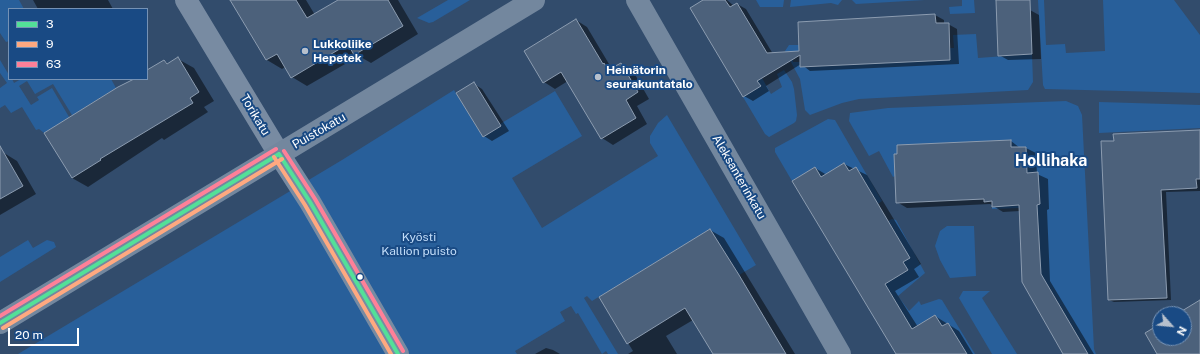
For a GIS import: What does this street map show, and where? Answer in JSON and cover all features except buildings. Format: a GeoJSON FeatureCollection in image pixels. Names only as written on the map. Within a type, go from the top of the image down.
{"type":"FeatureCollection","features":[{"type":"Feature","properties":{"kind":"main road","name":"Puistokatu"},"geometry":{"type":"LineString","coordinates":[[0,323],[279,154],[313,136],[534,0]]}},
{"type":"Feature","properties":{"kind":"main road","name":"Aleksanterinkatu"},"geometry":{"type":"LineString","coordinates":[[637,0],[840,354]]}},
{"type":"Feature","properties":{"kind":"street","name":"Torikatu"},"geometry":{"type":"LineString","coordinates":[[186,0],[279,154],[310,202],[398,354]]}},
{"type":"Feature","properties":{"kind":"green space"},"geometry":{"type":"Polygon","coordinates":[[[0,0],[19,0],[23,8],[8,8],[8,41],[6,42],[0,33],[0,0]]]}},
{"type":"Feature","properties":{"kind":"green space"},"geometry":{"type":"Polygon","coordinates":[[[448,0],[470,0],[433,22],[429,23],[417,18],[448,0]]]}},
{"type":"Feature","properties":{"kind":"green space"},"geometry":{"type":"Polygon","coordinates":[[[756,0],[784,0],[783,7],[760,7],[756,0]]]}},
{"type":"Feature","properties":{"kind":"green space"},"geometry":{"type":"Polygon","coordinates":[[[791,0],[842,0],[838,5],[831,3],[790,7],[791,0]]]}},
{"type":"Feature","properties":{"kind":"green space"},"geometry":{"type":"Polygon","coordinates":[[[852,0],[925,0],[856,4],[852,0]]]}},
{"type":"Feature","properties":{"kind":"green space"},"geometry":{"type":"Polygon","coordinates":[[[962,0],[974,0],[975,13],[950,14],[949,7],[962,6],[962,0]]]}},
{"type":"Feature","properties":{"kind":"green space"},"geometry":{"type":"Polygon","coordinates":[[[1038,0],[1044,0],[1046,45],[1065,44],[1066,53],[1105,51],[1103,0],[1174,0],[1200,35],[1200,93],[1045,89],[1043,85],[1038,0]]]}},
{"type":"Feature","properties":{"kind":"green space"},"geometry":{"type":"Polygon","coordinates":[[[976,34],[978,58],[1032,54],[1033,82],[1028,90],[859,99],[842,103],[810,115],[805,110],[800,79],[785,51],[789,45],[799,45],[799,51],[793,52],[793,62],[800,62],[801,67],[950,60],[950,48],[954,48],[953,35],[976,34]]]}},
{"type":"Feature","properties":{"kind":"green space"},"geometry":{"type":"Polygon","coordinates":[[[0,60],[8,73],[8,80],[12,80],[14,83],[19,80],[112,80],[116,88],[82,109],[75,120],[53,84],[35,94],[27,81],[19,86],[31,105],[39,100],[37,97],[52,88],[72,122],[64,121],[44,133],[39,129],[36,130],[22,107],[11,113],[5,105],[0,108],[0,88],[7,83],[0,73],[0,60]]]}},
{"type":"Feature","properties":{"kind":"green space"},"geometry":{"type":"Polygon","coordinates":[[[784,70],[792,82],[794,89],[797,115],[796,121],[769,137],[765,134],[743,97],[760,86],[757,81],[762,78],[771,94],[782,87],[777,74],[784,70]]]}},
{"type":"Feature","properties":{"kind":"green space","name":"Kyösti Kallion puisto"},"geometry":{"type":"Polygon","coordinates":[[[454,90],[483,137],[500,126],[500,124],[555,91],[582,136],[512,178],[542,228],[658,156],[650,143],[650,136],[658,123],[667,115],[756,265],[739,275],[710,229],[592,301],[587,296],[584,298],[618,354],[608,354],[606,351],[602,354],[578,313],[576,314],[571,306],[560,312],[565,321],[515,351],[517,354],[18,354],[342,160],[454,90]]]}},
{"type":"Feature","properties":{"kind":"green space"},"geometry":{"type":"Polygon","coordinates":[[[1066,101],[1078,106],[1082,115],[1094,349],[1096,354],[1088,354],[1045,281],[1041,278],[1038,222],[1021,223],[1020,208],[992,209],[992,207],[1040,204],[1038,173],[1027,173],[1026,147],[1011,147],[1011,140],[897,145],[897,154],[894,154],[895,176],[893,177],[879,151],[869,156],[849,121],[850,113],[888,108],[1066,101]]]}},
{"type":"Feature","properties":{"kind":"green space"},"geometry":{"type":"Polygon","coordinates":[[[1099,102],[1200,105],[1200,128],[1099,133],[1099,102]]]}},
{"type":"Feature","properties":{"kind":"green space"},"geometry":{"type":"Polygon","coordinates":[[[828,119],[835,120],[882,201],[878,204],[856,167],[849,171],[844,163],[821,177],[815,167],[792,181],[775,152],[775,148],[828,119]]]}},
{"type":"Feature","properties":{"kind":"green space"},"geometry":{"type":"Polygon","coordinates":[[[892,219],[896,220],[925,273],[898,296],[909,311],[919,301],[921,305],[939,299],[942,300],[975,354],[967,354],[948,323],[942,326],[935,315],[912,329],[906,319],[883,332],[868,308],[891,295],[885,284],[908,270],[903,262],[910,258],[888,221],[892,219]]]}},
{"type":"Feature","properties":{"kind":"green space"},"geometry":{"type":"Polygon","coordinates":[[[947,226],[974,226],[976,276],[950,278],[940,260],[935,246],[940,231],[947,226]]]}},
{"type":"Feature","properties":{"kind":"green space"},"geometry":{"type":"Polygon","coordinates":[[[28,240],[33,248],[47,240],[54,242],[56,247],[0,282],[0,257],[28,240]]]}},
{"type":"Feature","properties":{"kind":"green space"},"geometry":{"type":"Polygon","coordinates":[[[963,291],[990,291],[982,298],[1017,354],[992,354],[959,298],[963,291]]]}},
{"type":"Feature","properties":{"kind":"transit line","name":"63"},"geometry":{"type":"LineString","coordinates":[[0,316],[276,149]]}},
{"type":"Feature","properties":{"kind":"transit line","name":"63"},"geometry":{"type":"LineString","coordinates":[[284,151],[315,199],[403,351]]}},
{"type":"Feature","properties":{"kind":"transit line","name":"3"},"geometry":{"type":"LineString","coordinates":[[279,154],[310,202],[398,354]]}},
{"type":"Feature","properties":{"kind":"transit line","name":"3"},"geometry":{"type":"LineString","coordinates":[[0,323],[279,154]]}},
{"type":"Feature","properties":{"kind":"transit line","name":"9"},"geometry":{"type":"LineString","coordinates":[[274,157],[305,205],[391,354]]}},
{"type":"Feature","properties":{"kind":"transit line","name":"9"},"geometry":{"type":"LineString","coordinates":[[3,328],[282,159]]}},
{"type":"Feature","properties":{"kind":"place","name":"Lukkoliike Hepetek"},"geometry":{"type":"Point","coordinates":[305,51]}},
{"type":"Feature","properties":{"kind":"place","name":"Heinätorin seurakuntatalo"},"geometry":{"type":"Point","coordinates":[598,77]}},
{"type":"Feature","properties":{"kind":"district","name":"Hollihaka"},"geometry":{"type":"Point","coordinates":[1051,161]}}]}
